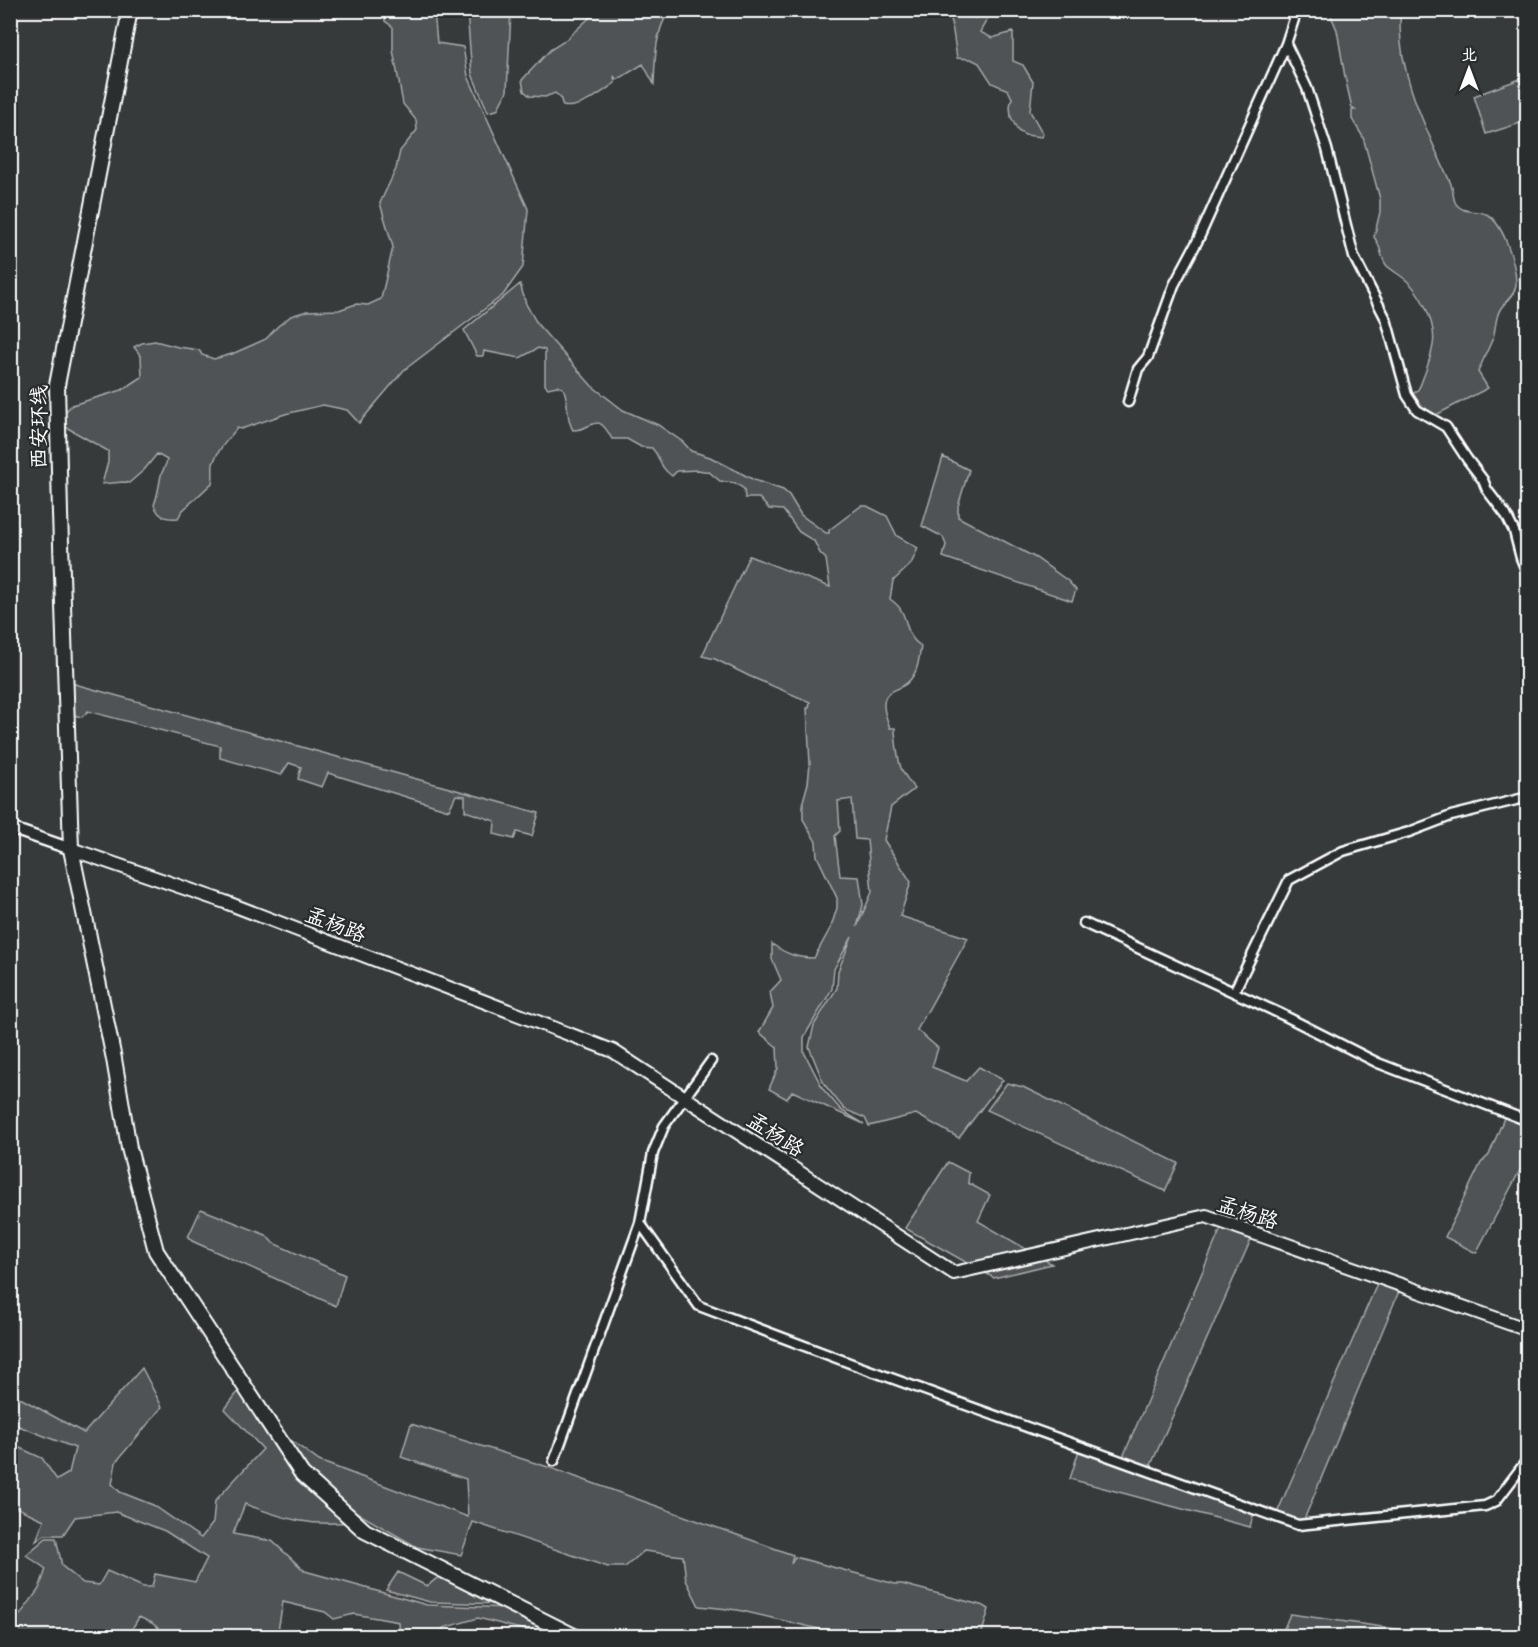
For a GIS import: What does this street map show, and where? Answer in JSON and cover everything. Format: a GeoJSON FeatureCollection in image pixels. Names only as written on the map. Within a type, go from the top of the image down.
{"type":"FeatureCollection","features":[{"type":"Feature","properties":{"kind":"main road","name":"西安环线"},"geometry":{"type":"LineString","coordinates":[[130,10],[57,385],[71,849],[114,1059],[129,1148],[156,1251],[302,1474],[365,1531],[574,1636]]}},
{"type":"Feature","properties":{"kind":"main road","name":"孟杨路"},"geometry":{"type":"LineString","coordinates":[[71,849],[225,902],[613,1051],[954,1273],[1206,1216],[1527,1330]]}},
{"type":"Feature","properties":{"kind":"street"},"geometry":{"type":"LineString","coordinates":[[1128,402],[1138,369],[1148,357],[1174,285],[1198,240],[1286,44],[1297,10]]}},
{"type":"Feature","properties":{"kind":"street"},"geometry":{"type":"LineString","coordinates":[[1286,44],[1307,88],[1327,149],[1354,257],[1386,319],[1407,396],[1417,410],[1446,427],[1483,480],[1514,531],[1527,575]]}},
{"type":"Feature","properties":{"kind":"street"},"geometry":{"type":"LineString","coordinates":[[1234,992],[1289,880],[1342,851],[1409,832],[1451,816],[1527,796]]}},
{"type":"Feature","properties":{"kind":"street","name":"孟杨路"},"geometry":{"type":"LineString","coordinates":[[10,828],[71,849]]}},
{"type":"Feature","properties":{"kind":"street"},"geometry":{"type":"LineString","coordinates":[[1084,923],[1234,992],[1378,1063],[1527,1121]]}},
{"type":"Feature","properties":{"kind":"street"},"geometry":{"type":"LineString","coordinates":[[555,1461],[640,1222],[653,1154],[664,1126],[711,1061]]}},
{"type":"Feature","properties":{"kind":"street"},"geometry":{"type":"LineString","coordinates":[[640,1222],[699,1306],[855,1365],[1298,1525],[1485,1506],[1496,1501],[1527,1459]]}},
{"type":"Feature","properties":{"kind":"shaded area"},"geometry":{"type":"Polygon","coordinates":[[[385,11],[434,11],[437,43],[463,47],[468,76],[528,209],[523,267],[503,295],[404,370],[359,423],[347,410],[323,405],[285,414],[241,429],[237,428],[215,459],[212,483],[182,511],[178,518],[163,516],[154,505],[167,460],[157,454],[129,483],[102,484],[108,462],[108,451],[64,426],[64,413],[72,405],[122,390],[142,377],[141,356],[134,347],[142,343],[155,341],[199,350],[202,355],[214,359],[266,339],[291,316],[307,311],[339,310],[356,304],[368,305],[381,299],[393,247],[380,203],[396,169],[400,151],[417,130],[416,120],[403,104],[393,50],[393,27],[385,21],[385,11]]]}},
{"type":"Feature","properties":{"kind":"shaded area"},"geometry":{"type":"Polygon","coordinates":[[[467,11],[511,11],[507,91],[497,110],[488,112],[472,74],[467,11]]]}},
{"type":"Feature","properties":{"kind":"shaded area"},"geometry":{"type":"Polygon","coordinates":[[[597,11],[669,11],[658,37],[654,84],[643,64],[617,80],[614,76],[615,83],[583,103],[570,107],[563,106],[560,97],[555,93],[545,97],[530,96],[524,91],[522,80],[550,50],[563,42],[597,11]]]}},
{"type":"Feature","properties":{"kind":"shaded area"},"geometry":{"type":"Polygon","coordinates":[[[950,11],[972,11],[974,18],[989,16],[980,32],[992,38],[1013,32],[1013,61],[1023,65],[1033,82],[1030,111],[1043,134],[1042,137],[1025,135],[1018,131],[1011,117],[1012,98],[1008,90],[992,83],[979,63],[971,59],[957,58],[950,11]]]}},
{"type":"Feature","properties":{"kind":"shaded area"},"geometry":{"type":"Polygon","coordinates":[[[1329,11],[1401,11],[1400,33],[1408,77],[1423,122],[1451,184],[1455,202],[1462,209],[1484,213],[1494,220],[1508,245],[1513,264],[1515,289],[1499,311],[1493,338],[1478,372],[1488,388],[1432,417],[1410,394],[1418,389],[1428,363],[1434,340],[1432,324],[1419,295],[1406,280],[1385,263],[1374,237],[1380,212],[1380,199],[1363,137],[1352,119],[1352,110],[1355,110],[1352,108],[1345,77],[1337,30],[1329,11]]]}},
{"type":"Feature","properties":{"kind":"shaded area"},"geometry":{"type":"Polygon","coordinates":[[[1520,79],[1527,101],[1527,121],[1486,134],[1474,96],[1520,79]]]}},
{"type":"Feature","properties":{"kind":"shaded area"},"geometry":{"type":"Polygon","coordinates":[[[520,284],[526,304],[538,325],[592,386],[623,410],[658,425],[683,442],[691,451],[710,457],[754,480],[783,490],[789,495],[801,515],[826,533],[829,533],[829,530],[861,506],[867,506],[887,516],[897,536],[918,548],[911,564],[893,581],[890,599],[900,609],[912,638],[921,646],[919,661],[911,678],[903,686],[887,695],[884,703],[890,728],[895,728],[901,768],[914,789],[891,807],[884,840],[911,882],[900,916],[968,938],[917,1030],[938,1048],[932,1067],[966,1081],[979,1067],[1003,1080],[959,1138],[916,1114],[869,1126],[865,1118],[844,1109],[824,1084],[809,1047],[814,1025],[837,988],[838,971],[852,937],[834,969],[832,989],[804,1037],[804,1052],[823,1089],[841,1110],[864,1124],[792,1091],[787,1099],[769,1089],[778,1068],[777,1047],[759,1032],[773,1008],[770,992],[781,980],[772,959],[772,944],[792,955],[814,958],[831,927],[837,908],[837,898],[817,856],[816,842],[803,819],[803,801],[810,764],[807,708],[810,702],[715,659],[702,656],[749,556],[830,587],[826,559],[814,541],[799,532],[783,510],[769,509],[759,498],[745,498],[744,489],[735,483],[720,481],[709,472],[698,470],[677,471],[672,476],[664,469],[652,448],[641,447],[627,439],[612,439],[607,430],[598,423],[573,430],[563,388],[557,386],[548,388],[545,385],[545,350],[538,348],[520,358],[484,351],[483,356],[477,356],[464,330],[520,284]],[[852,799],[838,801],[840,831],[835,836],[840,876],[859,877],[863,905],[857,927],[872,892],[867,840],[855,839],[852,799]]]}},
{"type":"Feature","properties":{"kind":"shaded area"},"geometry":{"type":"Polygon","coordinates":[[[943,457],[969,470],[958,506],[958,517],[1036,558],[1068,581],[1076,590],[1072,601],[943,557],[946,545],[943,537],[922,526],[943,457]]]}},
{"type":"Feature","properties":{"kind":"shaded area"},"geometry":{"type":"Polygon","coordinates":[[[71,683],[539,813],[532,836],[517,832],[514,839],[494,834],[495,821],[465,811],[465,796],[456,795],[449,810],[328,773],[322,787],[298,779],[301,767],[289,763],[281,775],[220,758],[220,746],[88,711],[82,717],[73,715],[71,683]]]}},
{"type":"Feature","properties":{"kind":"shaded area"},"geometry":{"type":"Polygon","coordinates":[[[1007,1083],[1023,1087],[1178,1163],[1165,1191],[987,1110],[1007,1083]]]}},
{"type":"Feature","properties":{"kind":"shaded area"},"geometry":{"type":"Polygon","coordinates":[[[1506,1113],[1527,1121],[1527,1157],[1476,1253],[1445,1237],[1481,1163],[1489,1155],[1506,1113]]]}},
{"type":"Feature","properties":{"kind":"shaded area"},"geometry":{"type":"Polygon","coordinates":[[[948,1162],[969,1173],[968,1183],[990,1195],[978,1221],[1052,1264],[994,1278],[905,1228],[948,1162]]]}},
{"type":"Feature","properties":{"kind":"shaded area"},"geometry":{"type":"Polygon","coordinates":[[[201,1209],[266,1235],[273,1243],[345,1275],[336,1306],[192,1241],[188,1237],[201,1209]]]}},
{"type":"Feature","properties":{"kind":"shaded area"},"geometry":{"type":"Polygon","coordinates":[[[1225,1219],[1237,1219],[1257,1226],[1150,1467],[1123,1457],[1225,1219]]]}},
{"type":"Feature","properties":{"kind":"shaded area"},"geometry":{"type":"Polygon","coordinates":[[[1381,1275],[1402,1284],[1303,1522],[1277,1513],[1381,1275]]]}},
{"type":"Feature","properties":{"kind":"shaded area"},"geometry":{"type":"Polygon","coordinates":[[[142,1368],[162,1407],[116,1462],[112,1484],[120,1492],[153,1505],[201,1538],[213,1523],[215,1501],[263,1449],[225,1409],[241,1388],[306,1481],[356,1521],[313,1523],[299,1521],[245,1504],[233,1534],[272,1541],[305,1571],[427,1605],[512,1608],[564,1636],[548,1636],[478,1618],[443,1628],[442,1636],[400,1636],[399,1622],[354,1614],[334,1619],[325,1612],[283,1602],[277,1636],[167,1636],[152,1623],[139,1617],[128,1636],[11,1636],[11,1613],[20,1615],[39,1589],[46,1569],[26,1555],[46,1538],[56,1538],[62,1566],[83,1583],[99,1585],[107,1571],[143,1587],[152,1587],[155,1574],[195,1582],[207,1558],[165,1531],[116,1512],[75,1517],[63,1535],[45,1535],[36,1541],[44,1520],[11,1505],[11,1444],[42,1458],[57,1480],[69,1473],[75,1448],[11,1423],[11,1393],[84,1433],[142,1368]]]}},
{"type":"Feature","properties":{"kind":"shaded area"},"geometry":{"type":"Polygon","coordinates":[[[411,1424],[548,1467],[793,1555],[791,1564],[795,1557],[984,1606],[989,1609],[981,1636],[849,1636],[738,1610],[699,1606],[686,1580],[683,1556],[644,1551],[625,1567],[608,1567],[473,1522],[461,1555],[417,1547],[347,1507],[321,1486],[280,1432],[319,1461],[468,1517],[466,1479],[401,1457],[411,1424]]]}},
{"type":"Feature","properties":{"kind":"shaded area"},"geometry":{"type":"Polygon","coordinates":[[[1080,1447],[1255,1509],[1250,1527],[1070,1479],[1080,1447]]]}},
{"type":"Feature","properties":{"kind":"shaded area"},"geometry":{"type":"Polygon","coordinates":[[[398,1572],[427,1586],[445,1572],[505,1604],[430,1602],[386,1590],[398,1572]]]}},
{"type":"Feature","properties":{"kind":"shaded area"},"geometry":{"type":"Polygon","coordinates":[[[1290,1614],[1425,1633],[1426,1636],[1281,1636],[1290,1614]]]}}]}
